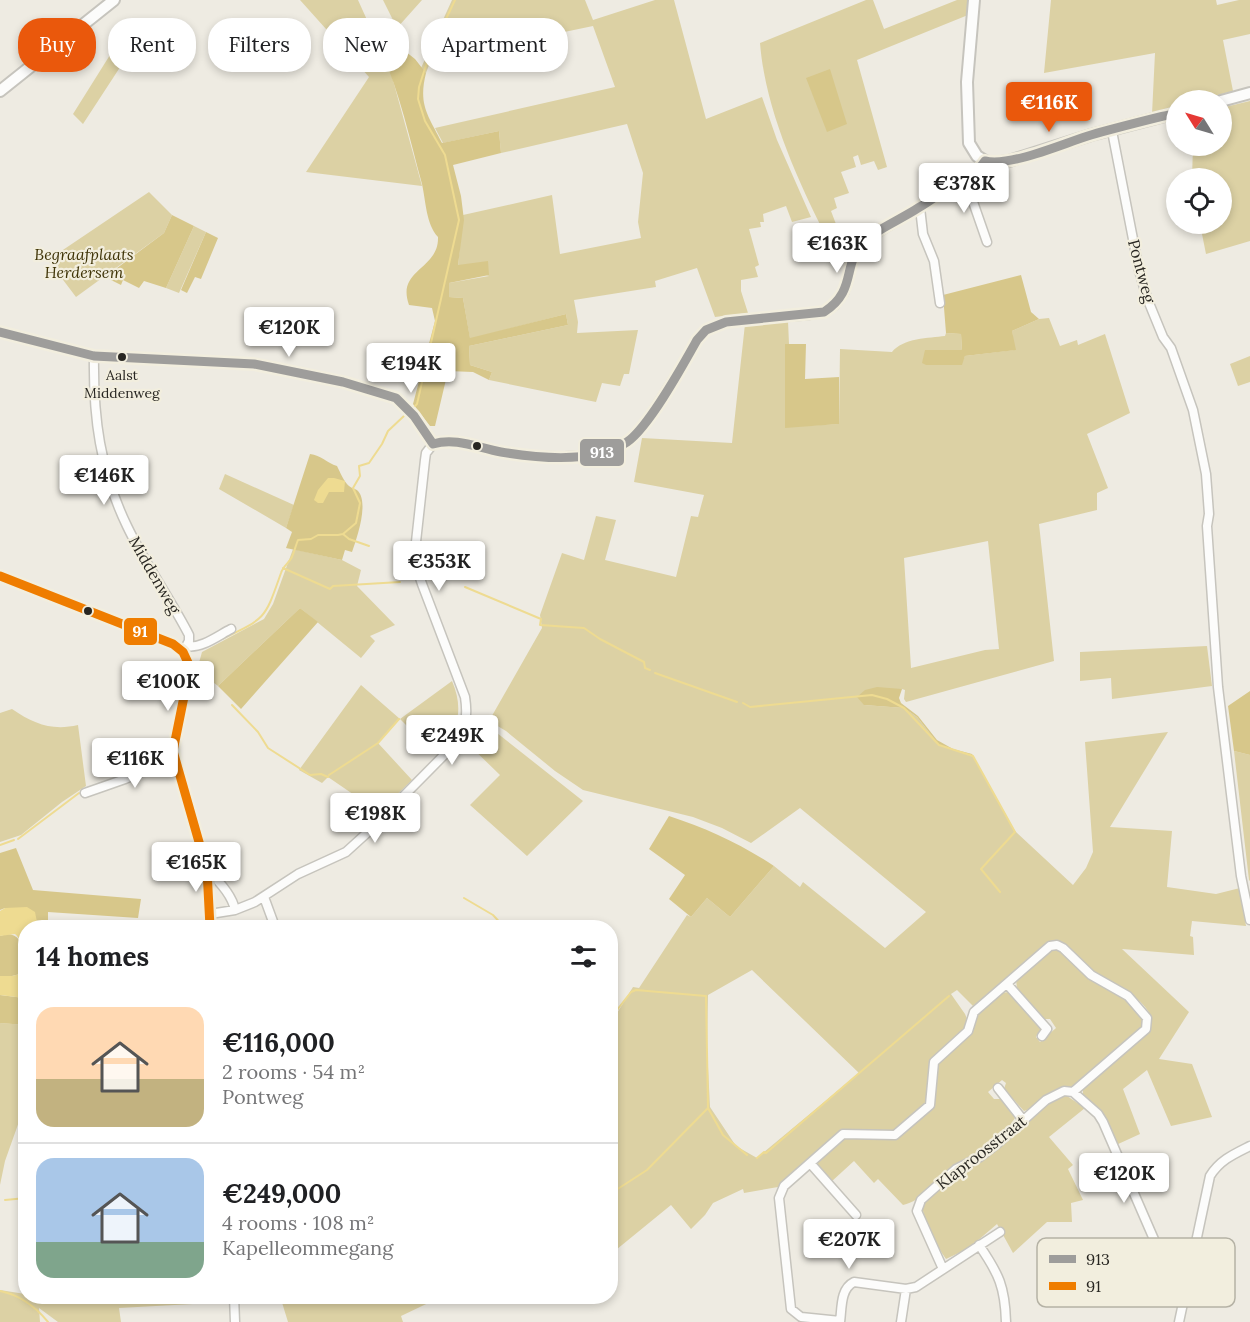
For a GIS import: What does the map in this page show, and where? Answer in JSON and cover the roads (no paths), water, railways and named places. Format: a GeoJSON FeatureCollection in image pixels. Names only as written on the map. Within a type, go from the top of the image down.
{"type":"FeatureCollection","features":[{"type":"Feature","properties":{"kind":"street"},"geometry":{"type":"LineString","coordinates":[[0,91],[114,0]]}},
{"type":"Feature","properties":{"kind":"street"},"geometry":{"type":"LineString","coordinates":[[974,0],[968,71],[969,143],[977,156],[985,161],[993,163],[1009,161],[1091,135],[1166,116]]}},
{"type":"Feature","properties":{"kind":"street"},"geometry":{"type":"LineString","coordinates":[[1232,98],[1250,93]]}},
{"type":"Feature","properties":{"kind":"street","name":"Pontweg"},"geometry":{"type":"LineString","coordinates":[[1112,131],[1138,270],[1163,337],[1171,348],[1193,410],[1206,474],[1209,514],[1207,526],[1209,580],[1214,646],[1241,876],[1250,921]]}},
{"type":"Feature","properties":{"kind":"street"},"geometry":{"type":"LineString","coordinates":[[210,914],[235,910],[264,897],[298,874],[353,847],[453,746],[463,731],[467,716],[465,697],[414,560],[426,453],[433,444],[447,441],[506,453],[539,456],[603,454],[615,449],[628,442],[642,427],[706,330],[726,322],[824,312],[835,305],[844,293],[855,255],[864,241],[920,208],[964,176],[980,169],[985,161]]}},
{"type":"Feature","properties":{"kind":"street"},"geometry":{"type":"LineString","coordinates":[[964,176],[987,242]]}},
{"type":"Feature","properties":{"kind":"street"},"geometry":{"type":"LineString","coordinates":[[920,208],[923,234],[934,261],[940,303]]}},
{"type":"Feature","properties":{"kind":"street","name":"Middenweg"},"geometry":{"type":"LineString","coordinates":[[94,356],[95,417],[108,480],[127,527],[189,635],[185,649],[189,662],[189,674],[174,745],[174,756]]}},
{"type":"Feature","properties":{"kind":"street"},"geometry":{"type":"LineString","coordinates":[[214,362],[254,364],[343,382],[350,386],[388,394],[402,403],[433,444]]}},
{"type":"Feature","properties":{"kind":"street"},"geometry":{"type":"LineString","coordinates":[[0,576],[185,649],[231,629]]}},
{"type":"Feature","properties":{"kind":"street"},"geometry":{"type":"LineString","coordinates":[[85,793],[125,779],[174,756],[207,870],[210,920]]}},
{"type":"Feature","properties":{"kind":"street"},"geometry":{"type":"LineString","coordinates":[[207,870],[233,902],[235,910]]}},
{"type":"Feature","properties":{"kind":"street"},"geometry":{"type":"LineString","coordinates":[[264,897],[272,920]]}},
{"type":"Feature","properties":{"kind":"street","name":"Klaproosstraat"},"geometry":{"type":"LineString","coordinates":[[840,1322],[801,1317],[791,1309],[779,1198],[784,1185],[843,1134],[895,1136],[930,1105],[934,1062],[968,1031],[974,1012],[1050,946],[1057,945],[1091,975],[1128,996],[1147,1018],[1147,1023],[1143,1032],[1073,1092],[1064,1091],[1055,1094],[980,1157],[956,1169],[921,1200],[917,1210],[943,1269]]}},
{"type":"Feature","properties":{"kind":"street"},"geometry":{"type":"LineString","coordinates":[[1007,984],[1047,1029],[1042,1036]]}},
{"type":"Feature","properties":{"kind":"street"},"geometry":{"type":"LineString","coordinates":[[998,1088],[1023,1120]]}},
{"type":"Feature","properties":{"kind":"street"},"geometry":{"type":"LineString","coordinates":[[1073,1092],[1098,1114],[1103,1122],[1153,1238]]}},
{"type":"Feature","properties":{"kind":"street"},"geometry":{"type":"LineString","coordinates":[[1197,1238],[1210,1176],[1227,1157],[1250,1146]]}},
{"type":"Feature","properties":{"kind":"street"},"geometry":{"type":"LineString","coordinates":[[810,1163],[856,1215]]}},
{"type":"Feature","properties":{"kind":"street"},"geometry":{"type":"LineString","coordinates":[[840,1322],[845,1289],[854,1282],[906,1289],[916,1287],[1000,1232]]}},
{"type":"Feature","properties":{"kind":"street"},"geometry":{"type":"LineString","coordinates":[[979,1245],[996,1270],[1005,1306],[1005,1322]]}},
{"type":"Feature","properties":{"kind":"street"},"geometry":{"type":"LineString","coordinates":[[901,1322],[906,1289]]}},
{"type":"Feature","properties":{"kind":"street"},"geometry":{"type":"LineString","coordinates":[[234,1304],[235,1322]]}},
{"type":"Feature","properties":{"kind":"street"},"geometry":{"type":"LineString","coordinates":[[1179,1322],[1182,1307]]}},
{"type":"Feature","properties":{"kind":"waterway"},"geometry":{"type":"LineString","coordinates":[[414,407],[417,404],[459,220],[445,155],[425,121],[418,99],[419,87],[430,53],[455,0]]}},
{"type":"Feature","properties":{"kind":"waterway"},"geometry":{"type":"LineString","coordinates":[[222,639],[248,626],[262,615],[282,571],[292,557],[298,540],[311,539],[318,535],[343,534],[356,523],[360,503],[353,488],[360,476],[359,466],[369,463],[388,431],[405,415]]}},
{"type":"Feature","properties":{"kind":"waterway"},"geometry":{"type":"LineString","coordinates":[[343,534],[349,539],[369,546]]}},
{"type":"Feature","properties":{"kind":"waterway"},"geometry":{"type":"LineString","coordinates":[[283,568],[330,589],[333,586],[400,582]]}},
{"type":"Feature","properties":{"kind":"waterway"},"geometry":{"type":"LineString","coordinates":[[465,587],[541,619],[540,625],[584,628],[644,662],[645,668],[650,670]]}},
{"type":"Feature","properties":{"kind":"waterway"},"geometry":{"type":"LineString","coordinates":[[655,673],[737,702]]}},
{"type":"Feature","properties":{"kind":"waterway"},"geometry":{"type":"LineString","coordinates":[[743,703],[750,707],[872,695],[887,699],[904,708],[939,745],[973,756],[1015,832],[981,869],[1000,892]]}},
{"type":"Feature","properties":{"kind":"waterway"},"geometry":{"type":"LineString","coordinates":[[232,705],[258,732],[268,748],[310,775],[321,774],[328,777]]}},
{"type":"Feature","properties":{"kind":"waterway"},"geometry":{"type":"LineString","coordinates":[[329,775],[378,743],[399,719]]}},
{"type":"Feature","properties":{"kind":"waterway"},"geometry":{"type":"LineString","coordinates":[[144,765],[165,756]]}},
{"type":"Feature","properties":{"kind":"waterway"},"geometry":{"type":"LineString","coordinates":[[128,774],[138,768]]}},
{"type":"Feature","properties":{"kind":"waterway"},"geometry":{"type":"LineString","coordinates":[[18,839],[79,793]]}},
{"type":"Feature","properties":{"kind":"waterway"},"geometry":{"type":"LineString","coordinates":[[0,845],[14,840]]}},
{"type":"Feature","properties":{"kind":"waterway"},"geometry":{"type":"LineString","coordinates":[[464,898],[498,920]]}},
{"type":"Feature","properties":{"kind":"waterway"},"geometry":{"type":"LineString","coordinates":[[618,1009],[631,992],[636,990],[706,996],[708,1108]]}},
{"type":"Feature","properties":{"kind":"waterway"},"geometry":{"type":"LineString","coordinates":[[757,1158],[764,1152],[766,1153],[949,996]]}},
{"type":"Feature","properties":{"kind":"waterway"},"geometry":{"type":"LineString","coordinates":[[618,1189],[647,1170],[708,1108],[723,1135],[747,1155]]}},
{"type":"Feature","properties":{"kind":"waterway"},"geometry":{"type":"LineString","coordinates":[[5,1200],[18,1199]]}},
{"type":"Feature","properties":{"kind":"waterway"},"geometry":{"type":"LineString","coordinates":[[0,1291],[18,1297]]}},
{"type":"Feature","properties":{"kind":"waterway"},"geometry":{"type":"LineString","coordinates":[[29,1304],[48,1322]]}},
{"type":"Feature","properties":{"kind":"tunnel"},"geometry":{"type":"LineString","coordinates":[[0,332],[94,356],[214,362]]}},
{"type":"Feature","properties":{"kind":"place","name":"Aalst Middenweg"},"geometry":{"type":"Point","coordinates":[122,357]}},
{"type":"Feature","properties":{"kind":"park label","name":"Begraafplaats Herdersem"},"geometry":{"type":"Point","coordinates":[84,263]}}]}
